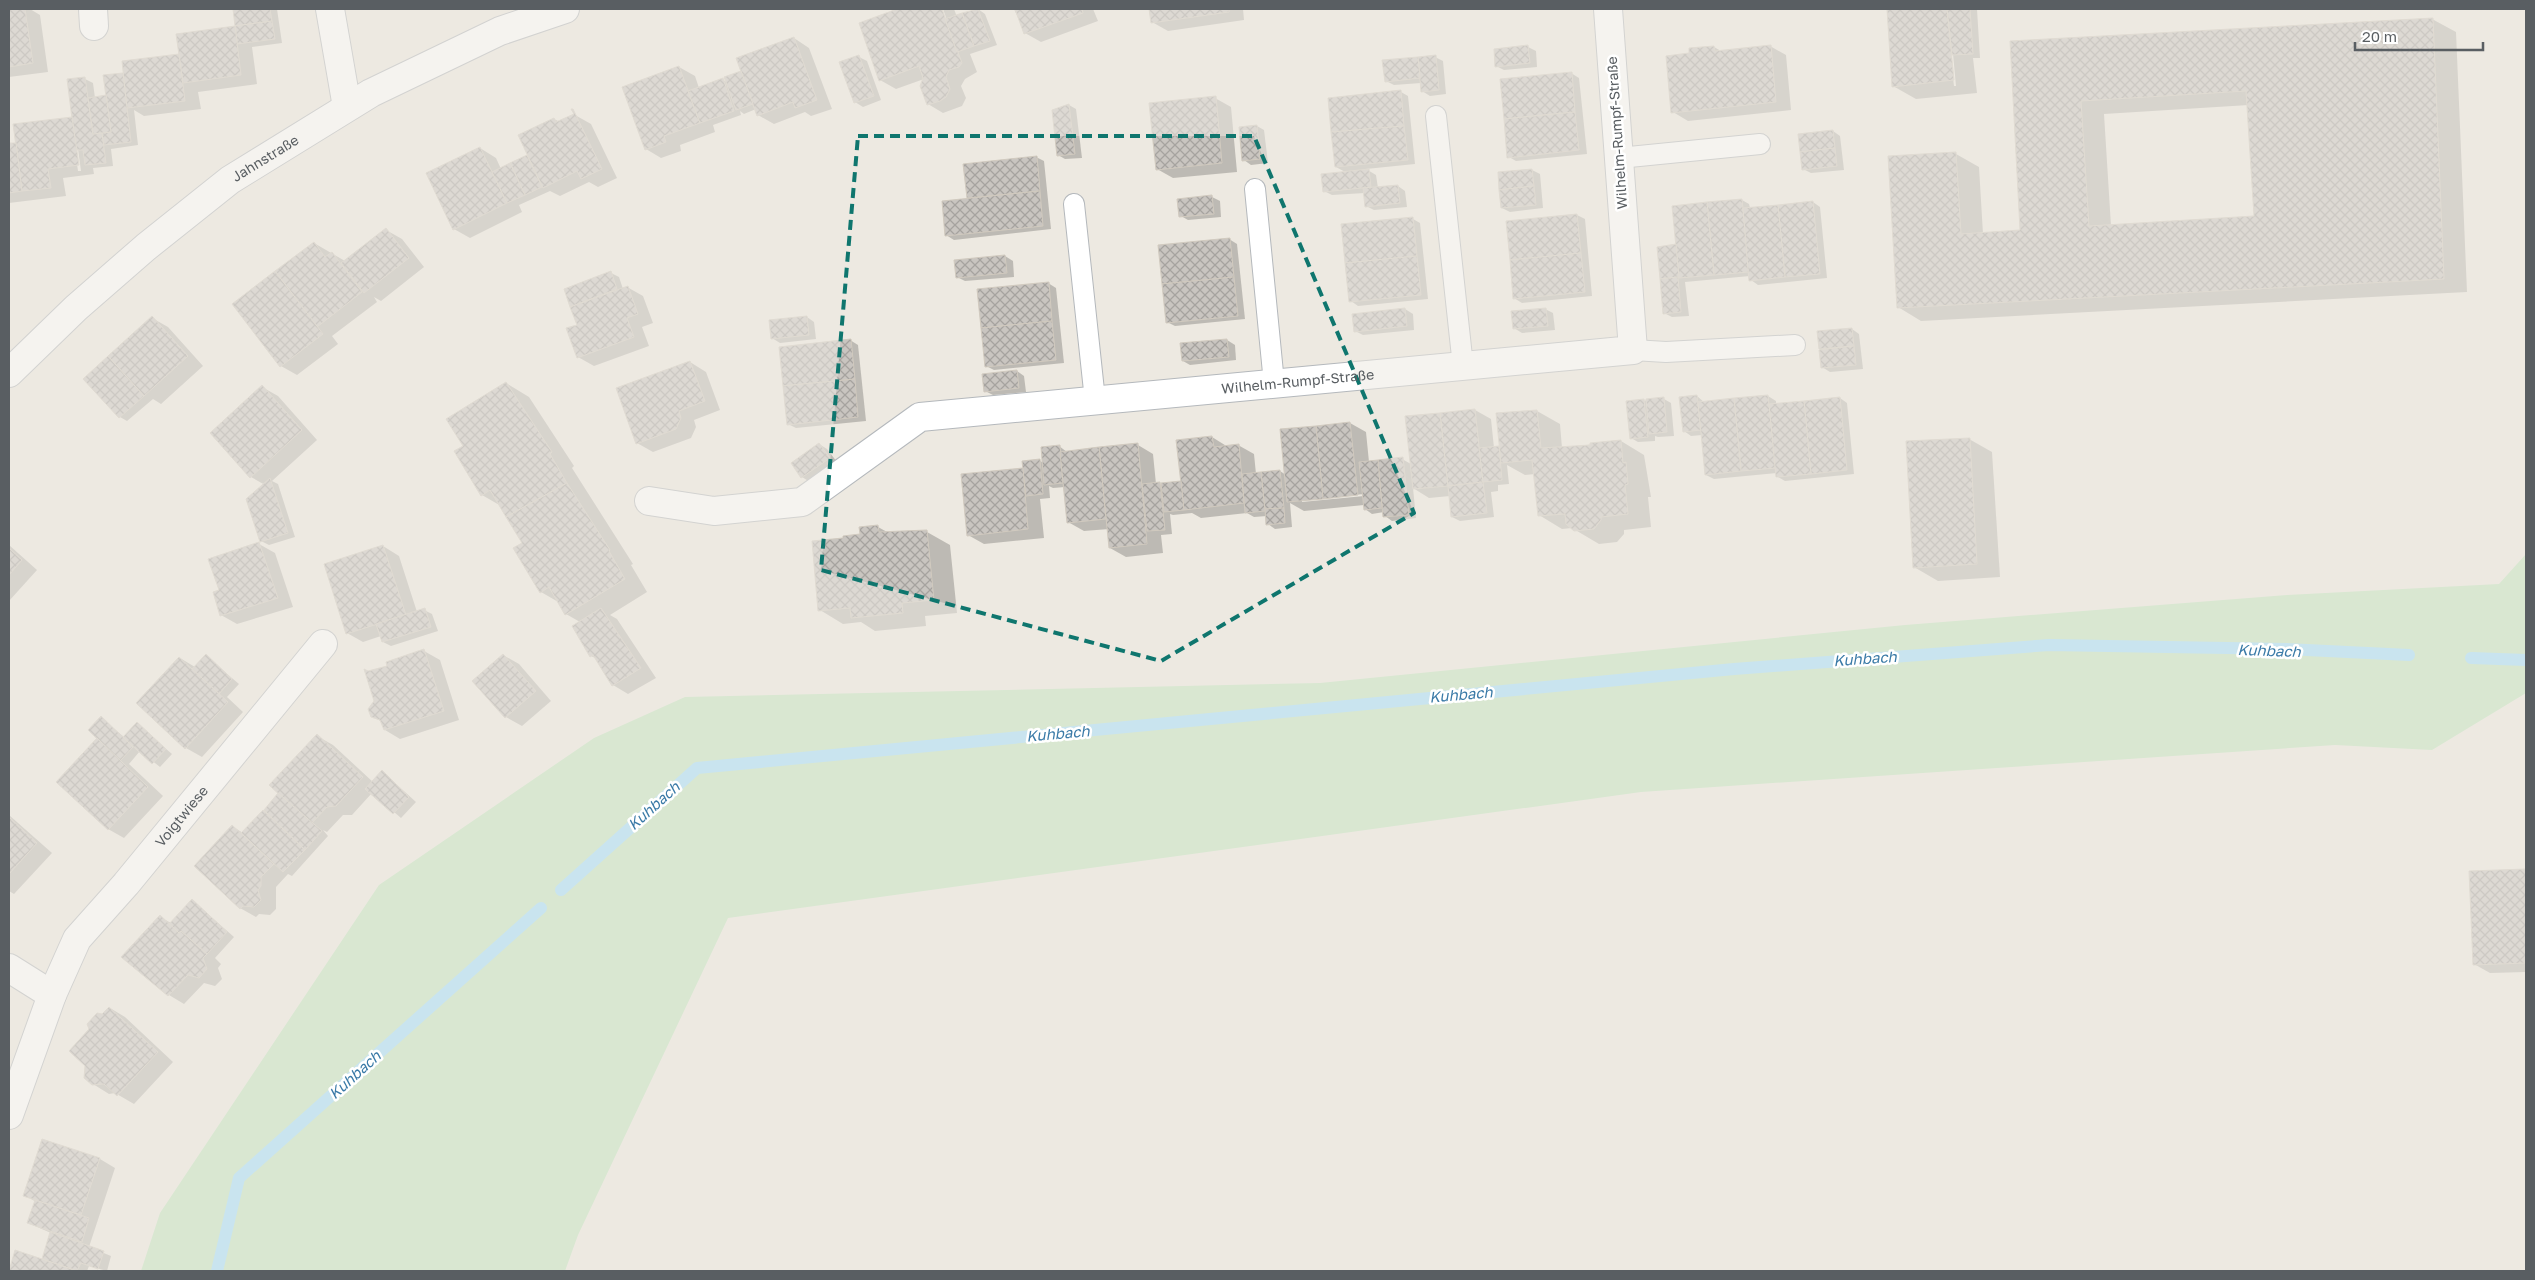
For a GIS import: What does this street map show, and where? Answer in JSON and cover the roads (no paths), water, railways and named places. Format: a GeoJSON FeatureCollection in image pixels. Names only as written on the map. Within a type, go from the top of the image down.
{"type":"FeatureCollection","features":[{"type":"Feature","properties":{"kind":"street"},"geometry":{"type":"LineString","coordinates":[[330,9],[347,107]]}},
{"type":"Feature","properties":{"kind":"street","name":"Jahnstraße"},"geometry":{"type":"LineString","coordinates":[[9,373],[76,308],[132,259],[230,180],[371,93],[500,31],[565,9]]}},
{"type":"Feature","properties":{"kind":"street","name":"Wilhelm-Rumpf-Straße"},"geometry":{"type":"LineString","coordinates":[[649,501],[714,511],[802,502],[920,417],[1633,350],[1608,9]]}},
{"type":"Feature","properties":{"kind":"street","name":"Voigtwiese"},"geometry":{"type":"LineString","coordinates":[[9,1115],[52,995],[77,939],[132,877],[323,644]]}},
{"type":"Feature","properties":{"kind":"street"},"geometry":{"type":"LineString","coordinates":[[9,968],[52,995]]}},
{"type":"Feature","properties":{"kind":"lane"},"geometry":{"type":"LineString","coordinates":[[1436,116],[1463,366]]}},
{"type":"Feature","properties":{"kind":"lane"},"geometry":{"type":"LineString","coordinates":[[1619,158],[1760,144]]}},
{"type":"Feature","properties":{"kind":"lane"},"geometry":{"type":"LineString","coordinates":[[1255,189],[1274,383]]}},
{"type":"Feature","properties":{"kind":"lane"},"geometry":{"type":"LineString","coordinates":[[1074,204],[1094,400]]}},
{"type":"Feature","properties":{"kind":"lane"},"geometry":{"type":"LineString","coordinates":[[1633,350],[1666,352],[1796,345]]}},
{"type":"Feature","properties":{"kind":"waterway","name":"Kuhbach"},"geometry":{"type":"LineString","coordinates":[[561,890],[697,768],[1734,669],[2049,645],[2286,649],[2409,655]]}},
{"type":"Feature","properties":{"kind":"waterway","name":"Kuhbach"},"geometry":{"type":"LineString","coordinates":[[2471,658],[2526,660]]}},
{"type":"Feature","properties":{"kind":"waterway","name":"Kuhbach"},"geometry":{"type":"LineString","coordinates":[[217,1271],[239,1178],[541,908]]}}]}
